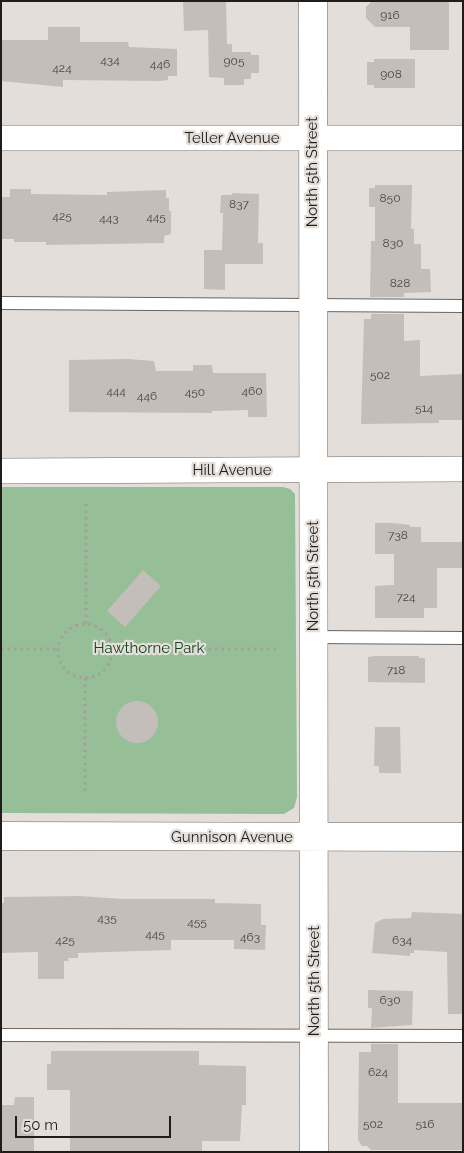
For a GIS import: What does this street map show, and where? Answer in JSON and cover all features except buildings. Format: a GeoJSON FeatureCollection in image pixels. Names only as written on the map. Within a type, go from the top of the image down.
{"type":"FeatureCollection","features":[{"type":"Feature","properties":{"kind":"street","name":"North 5th Street"},"geometry":{"type":"LineString","coordinates":[[313,1],[314,1152]]}},
{"type":"Feature","properties":{"kind":"street","name":"Teller Avenue"},"geometry":{"type":"LineString","coordinates":[[1,138],[463,138]]}},
{"type":"Feature","properties":{"kind":"street","name":"Hill Avenue"},"geometry":{"type":"LineString","coordinates":[[1,471],[463,469]]}},
{"type":"Feature","properties":{"kind":"street","name":"Gunnison Avenue"},"geometry":{"type":"LineString","coordinates":[[1,836],[463,837]]}},
{"type":"Feature","properties":{"kind":"lane"},"geometry":{"type":"LineString","coordinates":[[1,304],[463,306]]}},
{"type":"Feature","properties":{"kind":"lane"},"geometry":{"type":"LineString","coordinates":[[313,637],[463,638]]}},
{"type":"Feature","properties":{"kind":"lane"},"geometry":{"type":"LineString","coordinates":[[1,1035],[463,1036]]}},
{"type":"Feature","properties":{"kind":"path"},"geometry":{"type":"LineString","coordinates":[[86,504],[86,625]]}},
{"type":"Feature","properties":{"kind":"path"},"geometry":{"type":"LineString","coordinates":[[86,625],[93,626],[106,635],[111,649],[111,658],[101,672],[84,678],[68,673],[62,666],[58,649],[64,634],[78,626],[86,625]]}},
{"type":"Feature","properties":{"kind":"path"},"geometry":{"type":"LineString","coordinates":[[1,649],[58,649]]}},
{"type":"Feature","properties":{"kind":"path"},"geometry":{"type":"LineString","coordinates":[[111,649],[280,649]]}},
{"type":"Feature","properties":{"kind":"path"},"geometry":{"type":"LineString","coordinates":[[84,678],[84,793]]}},
{"type":"Feature","properties":{"kind":"green space","name":"Hawthorne Park"},"geometry":{"type":"Polygon","coordinates":[[[1,487],[283,487],[290,489],[295,494],[297,797],[294,808],[284,814],[1,813],[1,487]]]}}]}
